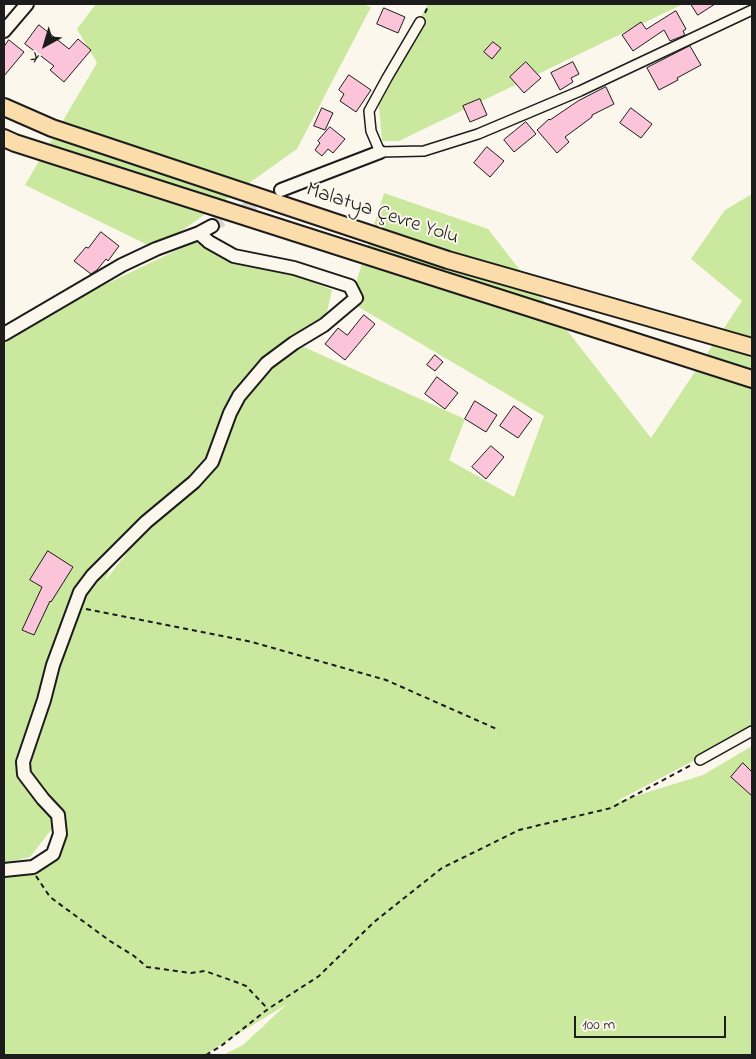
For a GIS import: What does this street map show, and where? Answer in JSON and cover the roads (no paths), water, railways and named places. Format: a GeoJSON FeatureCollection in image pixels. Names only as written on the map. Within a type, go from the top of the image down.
{"type":"FeatureCollection","features":[{"type":"Feature","properties":{"kind":"highway","name":"Malatya Çevre Yolu"},"geometry":{"type":"LineString","coordinates":[[4,106],[62,131],[448,260],[752,348]]}},
{"type":"Feature","properties":{"kind":"highway","name":"Malatya Çevre Yolu"},"geometry":{"type":"LineString","coordinates":[[4,138],[752,379]]}},
{"type":"Feature","properties":{"kind":"street"},"geometry":{"type":"LineString","coordinates":[[4,32],[26,4]]}},
{"type":"Feature","properties":{"kind":"street"},"geometry":{"type":"LineString","coordinates":[[281,190],[380,152],[424,151],[478,134],[580,92],[752,10]]}},
{"type":"Feature","properties":{"kind":"street"},"geometry":{"type":"LineString","coordinates":[[380,152],[371,131],[370,111],[420,22]]}},
{"type":"Feature","properties":{"kind":"street"},"geometry":{"type":"LineString","coordinates":[[4,334],[122,265],[212,226]]}},
{"type":"Feature","properties":{"kind":"street"},"geometry":{"type":"LineString","coordinates":[[4,870],[34,867],[53,854],[60,834],[58,815],[24,774],[23,762],[80,592],[92,576],[146,522],[194,482],[212,462],[230,413],[239,396],[267,363],[324,324],[356,298],[350,286],[294,268],[234,256],[209,242],[199,232]]}},
{"type":"Feature","properties":{"kind":"street"},"geometry":{"type":"LineString","coordinates":[[700,760],[752,731]]}},
{"type":"Feature","properties":{"kind":"tunnel"},"geometry":{"type":"LineString","coordinates":[[212,226],[281,190]]}}]}
